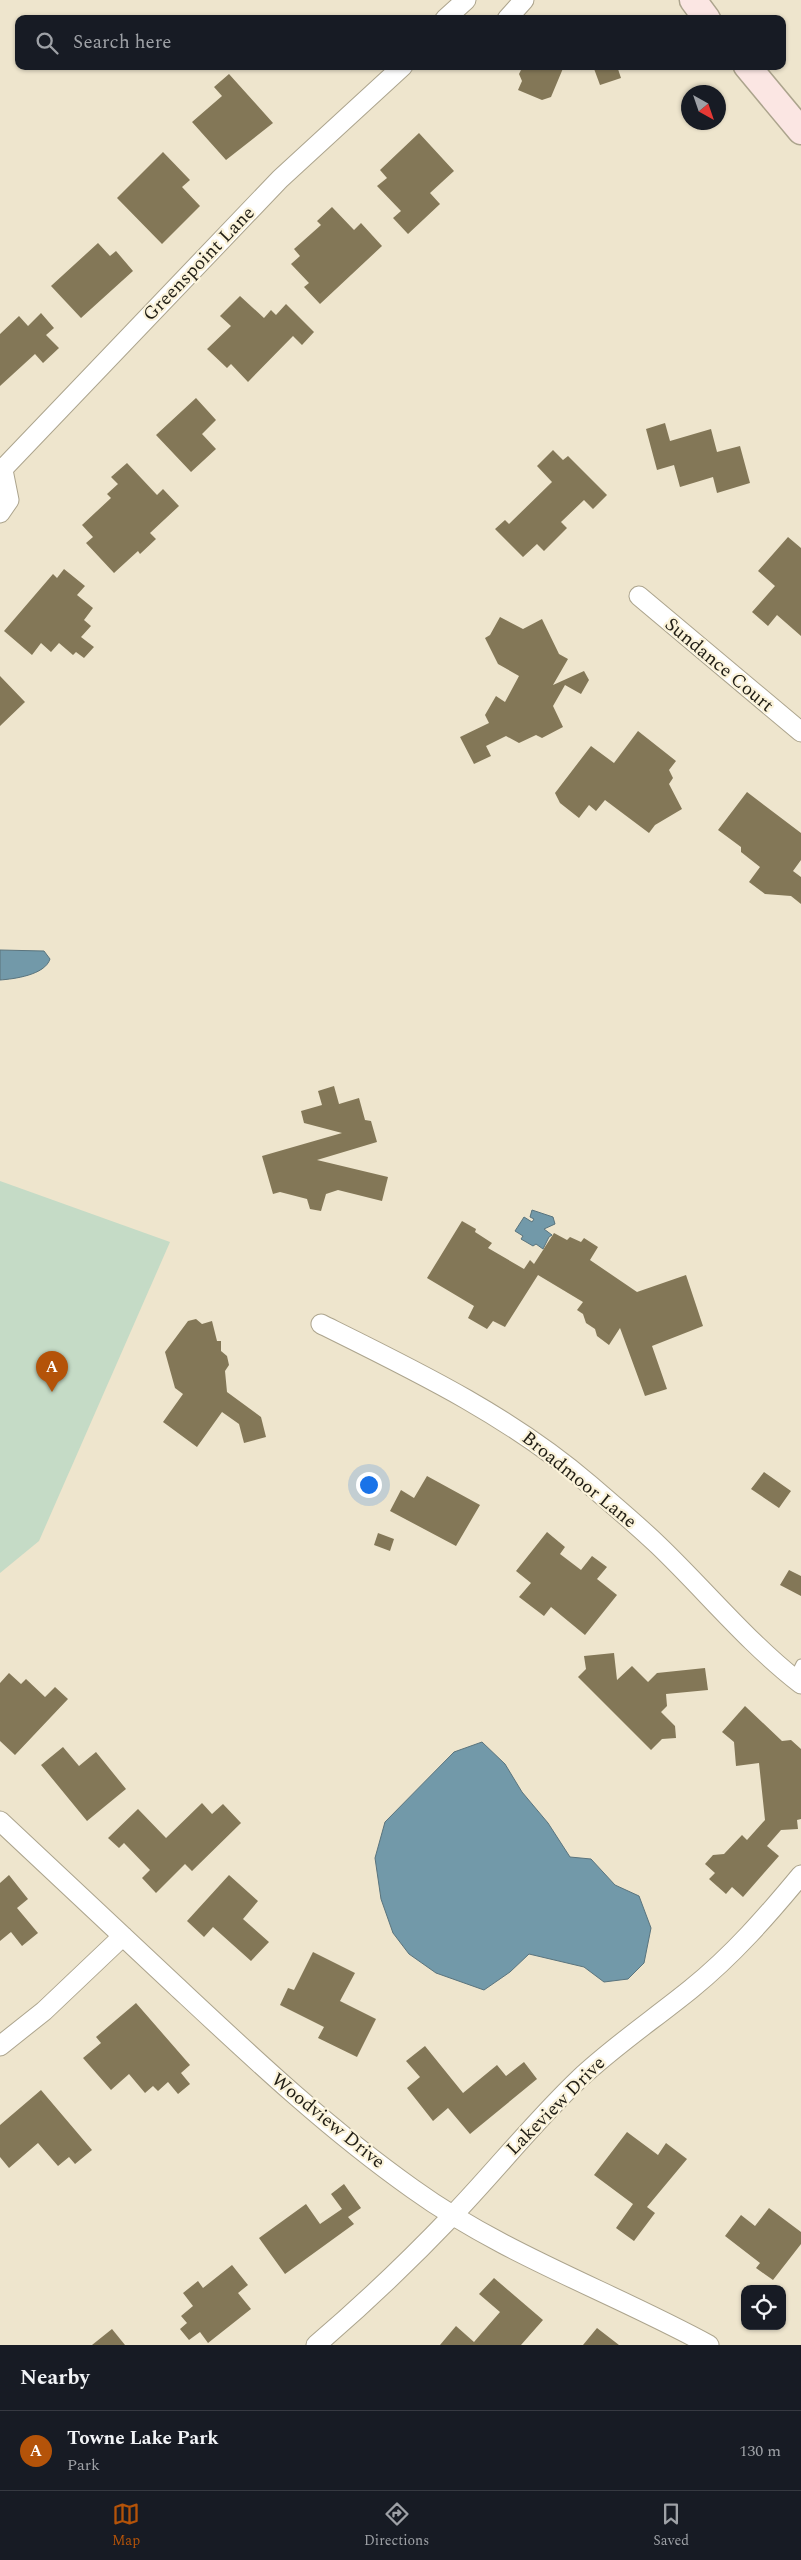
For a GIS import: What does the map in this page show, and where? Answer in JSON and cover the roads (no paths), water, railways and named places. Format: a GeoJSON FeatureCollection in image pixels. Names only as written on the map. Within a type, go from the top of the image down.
{"type":"FeatureCollection","features":[{"type":"Feature","properties":{"kind":"main road"},"geometry":{"type":"LineString","coordinates":[[693,0],[704,15]]}},
{"type":"Feature","properties":{"kind":"main road"},"geometry":{"type":"LineString","coordinates":[[750,70],[801,131]]}},
{"type":"Feature","properties":{"kind":"street"},"geometry":{"type":"LineString","coordinates":[[449,15],[466,0]]}},
{"type":"Feature","properties":{"kind":"street","name":"Greenspoint Lane"},"geometry":{"type":"LineString","coordinates":[[0,513],[9,500],[2,471],[280,179],[399,70]]}},
{"type":"Feature","properties":{"kind":"street","name":"Sundance Court"},"geometry":{"type":"LineString","coordinates":[[639,596],[762,702],[801,732]]}},
{"type":"Feature","properties":{"kind":"street","name":"Broadmoor Lane"},"geometry":{"type":"LineString","coordinates":[[321,1324],[433,1379],[512,1428],[588,1483],[658,1544],[742,1633],[799,1676]]}},
{"type":"Feature","properties":{"kind":"street","name":"Woodview Drive"},"geometry":{"type":"LineString","coordinates":[[0,1821],[255,2060],[332,2126],[414,2190],[453,2215],[526,2255],[631,2304],[709,2345]]}},
{"type":"Feature","properties":{"kind":"street","name":"Lakeview Drive"},"geometry":{"type":"LineString","coordinates":[[316,2345],[357,2310],[453,2215],[536,2121],[581,2078],[692,1989],[734,1951],[759,1925],[801,1875]]}},
{"type":"Feature","properties":{"kind":"street"},"geometry":{"type":"LineString","coordinates":[[0,2046],[44,2011],[123,1936]]}},
{"type":"Feature","properties":{"kind":"water"},"geometry":{"type":"Polygon","coordinates":[[[0,950],[44,951],[50,959],[42,969],[36,972],[21,977],[0,980],[0,950]]]}},
{"type":"Feature","properties":{"kind":"water"},"geometry":{"type":"Polygon","coordinates":[[[532,1210],[553,1217],[555,1224],[544,1229],[552,1235],[543,1249],[536,1244],[533,1246],[521,1239],[523,1236],[515,1231],[524,1217],[532,1222],[534,1219],[530,1217],[532,1210]]]}},
{"type":"Feature","properties":{"kind":"water"},"geometry":{"type":"Polygon","coordinates":[[[482,1742],[505,1764],[522,1792],[548,1823],[570,1857],[591,1859],[615,1885],[639,1896],[651,1928],[644,1963],[628,1979],[604,1982],[584,1967],[529,1954],[510,1972],[484,1990],[436,1973],[409,1954],[393,1933],[381,1899],[375,1858],[385,1822],[454,1752],[482,1742]]]}},
{"type":"Feature","properties":{"kind":"place","name":"Towne Lake Park"},"geometry":{"type":"Point","coordinates":[52,1392]}}]}
